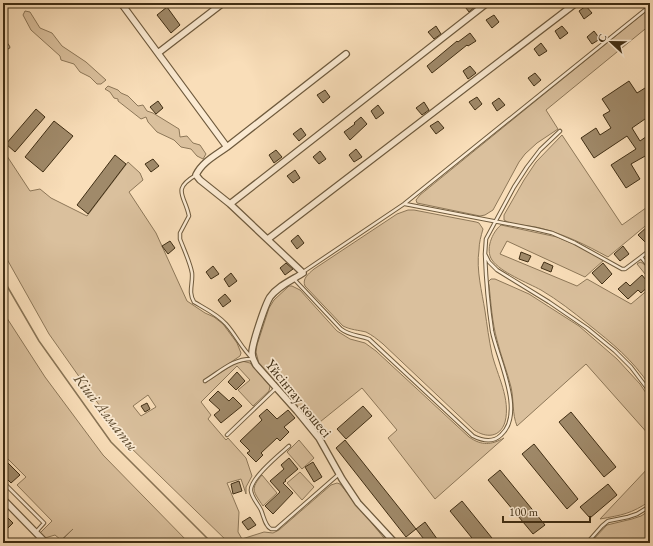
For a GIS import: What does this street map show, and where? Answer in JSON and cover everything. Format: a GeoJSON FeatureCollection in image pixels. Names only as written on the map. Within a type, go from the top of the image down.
{"type":"FeatureCollection","features":[{"type":"Feature","properties":{"kind":"street"},"geometry":{"type":"LineString","coordinates":[[158,53],[223,3]]}},
{"type":"Feature","properties":{"kind":"street"},"geometry":{"type":"LineString","coordinates":[[230,204],[487,3]]}},
{"type":"Feature","properties":{"kind":"street"},"geometry":{"type":"LineString","coordinates":[[268,238],[576,3]]}},
{"type":"Feature","properties":{"kind":"street"},"geometry":{"type":"LineString","coordinates":[[124,4],[227,147]]}},
{"type":"Feature","properties":{"kind":"street"},"geometry":{"type":"LineString","coordinates":[[294,279],[303,272],[230,204],[200,180],[196,174],[209,159],[227,147],[346,54]]}},
{"type":"Feature","properties":{"kind":"street","name":"Үйсінтау көшесі"},"geometry":{"type":"LineString","coordinates":[[294,279],[278,289],[271,296],[265,307],[252,353],[253,359],[256,365],[319,438],[339,474],[358,503],[395,543]]}},
{"type":"Feature","properties":{"kind":"street"},"geometry":{"type":"LineString","coordinates":[[3,499],[46,543]]}},
{"type":"Feature","properties":{"kind":"lane"},"geometry":{"type":"LineString","coordinates":[[303,272],[404,204],[650,6]]}},
{"type":"Feature","properties":{"kind":"lane"},"geometry":{"type":"LineString","coordinates":[[3,40],[8,47]]}},
{"type":"Feature","properties":{"kind":"lane"},"geometry":{"type":"LineString","coordinates":[[294,279],[341,329],[353,336],[362,336],[369,339],[473,436],[489,441],[498,438],[506,431],[511,422],[512,406],[506,377],[494,343],[488,305],[485,254],[486,239],[494,221],[527,167],[540,150],[560,131]]}},
{"type":"Feature","properties":{"kind":"lane"},"geometry":{"type":"LineString","coordinates":[[196,174],[187,180],[181,189],[181,195],[189,216],[180,234],[180,239],[192,274],[190,293],[194,302],[221,319],[226,324],[246,353],[253,359]]}},
{"type":"Feature","properties":{"kind":"lane"},"geometry":{"type":"LineString","coordinates":[[404,204],[552,233],[575,242],[622,269],[625,269],[650,250]]}},
{"type":"Feature","properties":{"kind":"lane"},"geometry":{"type":"LineString","coordinates":[[485,254],[489,262],[496,270],[549,302],[587,328],[631,367],[650,392]]}},
{"type":"Feature","properties":{"kind":"lane"},"geometry":{"type":"LineString","coordinates":[[641,257],[650,268]]}},
{"type":"Feature","properties":{"kind":"lane"},"geometry":{"type":"LineString","coordinates":[[205,381],[238,360],[253,359]]}},
{"type":"Feature","properties":{"kind":"lane"},"geometry":{"type":"LineString","coordinates":[[227,435],[276,388]]}},
{"type":"Feature","properties":{"kind":"lane"},"geometry":{"type":"LineString","coordinates":[[289,446],[254,480],[251,488],[251,492],[266,524],[271,529],[276,529],[339,474]]}},
{"type":"Feature","properties":{"kind":"lane"},"geometry":{"type":"LineString","coordinates":[[3,482],[44,524],[35,532]]}},
{"type":"Feature","properties":{"kind":"lane"},"geometry":{"type":"LineString","coordinates":[[586,543],[608,521],[633,516],[650,506]]}},
{"type":"Feature","properties":{"kind":"shaded area"},"geometry":{"type":"Polygon","coordinates":[[[650,8],[650,25],[546,110],[558,129],[537,143],[525,154],[519,162],[493,210],[480,216],[417,203],[416,200],[420,195],[650,8]]]}},
{"type":"Feature","properties":{"kind":"shaded area"},"geometry":{"type":"Polygon","coordinates":[[[25,11],[30,12],[40,28],[52,33],[62,46],[86,62],[106,80],[101,84],[97,84],[90,77],[80,72],[74,64],[61,60],[60,56],[31,30],[23,15],[25,11]]]}},
{"type":"Feature","properties":{"kind":"shaded area"},"geometry":{"type":"Polygon","coordinates":[[[108,86],[128,96],[138,106],[143,105],[147,111],[179,129],[180,137],[187,136],[193,143],[200,145],[206,154],[203,159],[197,156],[191,149],[181,147],[174,140],[157,132],[148,122],[146,117],[141,119],[118,101],[118,99],[114,98],[110,92],[105,89],[108,86]]]}},
{"type":"Feature","properties":{"kind":"shaded area"},"geometry":{"type":"Polygon","coordinates":[[[562,135],[622,225],[650,205],[650,222],[608,257],[558,233],[504,220],[504,215],[536,162],[562,135]]]}},
{"type":"Feature","properties":{"kind":"shaded area"},"geometry":{"type":"Polygon","coordinates":[[[3,150],[30,191],[40,189],[51,198],[87,216],[128,162],[140,173],[143,180],[129,192],[156,233],[187,301],[223,324],[237,343],[241,353],[240,356],[203,381],[205,383],[235,363],[242,361],[250,363],[270,386],[269,391],[253,406],[238,390],[250,380],[237,366],[201,402],[211,415],[208,419],[226,440],[228,438],[246,458],[252,476],[246,487],[246,494],[241,479],[227,483],[239,512],[238,532],[242,539],[264,532],[273,533],[279,530],[331,485],[337,483],[340,484],[388,543],[229,543],[126,443],[49,334],[3,252],[3,150]],[[148,395],[133,406],[141,416],[156,407],[148,395]]]}},
{"type":"Feature","properties":{"kind":"shaded area"},"geometry":{"type":"Polygon","coordinates":[[[408,210],[476,222],[479,223],[483,229],[478,258],[480,281],[492,354],[503,387],[506,405],[505,422],[500,431],[496,434],[488,435],[474,430],[383,344],[366,332],[343,326],[305,286],[305,279],[314,269],[397,214],[408,210]]]}},
{"type":"Feature","properties":{"kind":"shaded area"},"geometry":{"type":"Polygon","coordinates":[[[501,225],[557,237],[604,260],[585,277],[507,241],[500,254],[577,286],[587,279],[631,304],[650,288],[650,386],[622,352],[606,338],[559,302],[541,290],[501,269],[492,260],[489,251],[490,241],[501,225]]]}},
{"type":"Feature","properties":{"kind":"shaded area"},"geometry":{"type":"Polygon","coordinates":[[[640,262],[648,269],[650,280],[637,264],[640,262]]]}},
{"type":"Feature","properties":{"kind":"shaded area"},"geometry":{"type":"Polygon","coordinates":[[[491,279],[495,279],[529,294],[579,326],[617,359],[640,384],[650,399],[650,436],[586,364],[517,426],[514,417],[511,387],[494,326],[488,282],[491,279]]]}},
{"type":"Feature","properties":{"kind":"shaded area"},"geometry":{"type":"Polygon","coordinates":[[[289,286],[300,290],[337,331],[350,339],[365,343],[376,351],[469,437],[486,444],[504,438],[435,499],[388,438],[397,430],[362,388],[315,426],[259,364],[256,352],[269,308],[274,300],[289,286]]]}},
{"type":"Feature","properties":{"kind":"shaded area"},"geometry":{"type":"Polygon","coordinates":[[[3,312],[45,377],[103,455],[189,543],[63,543],[61,541],[73,529],[61,540],[55,535],[45,538],[40,533],[52,521],[17,485],[26,477],[3,454],[3,312]]]}},
{"type":"Feature","properties":{"kind":"shaded area"},"geometry":{"type":"Polygon","coordinates":[[[299,440],[314,458],[302,469],[287,452],[299,440]]]}},
{"type":"Feature","properties":{"kind":"shaded area"},"geometry":{"type":"Polygon","coordinates":[[[650,466],[650,501],[637,509],[626,513],[600,519],[650,466]]]}},
{"type":"Feature","properties":{"kind":"shaded area"},"geometry":{"type":"Polygon","coordinates":[[[300,472],[314,487],[302,500],[287,483],[300,472]]]}},
{"type":"Feature","properties":{"kind":"shaded area"},"geometry":{"type":"Polygon","coordinates":[[[262,475],[277,493],[263,506],[254,490],[254,487],[262,475]]]}},
{"type":"Feature","properties":{"kind":"shaded area"},"geometry":{"type":"Polygon","coordinates":[[[650,510],[650,543],[590,543],[607,525],[641,516],[650,510]]]}},
{"type":"Feature","properties":{"kind":"building"},"geometry":{"type":"Polygon","coordinates":[[[462,3],[474,3],[476,6],[469,12],[462,3]]]}},
{"type":"Feature","properties":{"kind":"building"},"geometry":{"type":"Polygon","coordinates":[[[586,6],[592,13],[584,19],[579,11],[586,6]]]}},
{"type":"Feature","properties":{"kind":"building"},"geometry":{"type":"Polygon","coordinates":[[[167,7],[180,25],[171,33],[157,15],[167,7]]]}},
{"type":"Feature","properties":{"kind":"building"},"geometry":{"type":"Polygon","coordinates":[[[494,15],[499,22],[492,28],[486,20],[494,15]]]}},
{"type":"Feature","properties":{"kind":"building"},"geometry":{"type":"Polygon","coordinates":[[[436,26],[441,34],[434,39],[428,32],[436,26]]]}},
{"type":"Feature","properties":{"kind":"building"},"geometry":{"type":"Polygon","coordinates":[[[562,26],[568,33],[560,39],[555,31],[562,26]]]}},
{"type":"Feature","properties":{"kind":"building"},"geometry":{"type":"Polygon","coordinates":[[[594,31],[600,39],[592,44],[587,37],[594,31]]]}},
{"type":"Feature","properties":{"kind":"building"},"geometry":{"type":"Polygon","coordinates":[[[470,33],[476,41],[468,46],[467,45],[432,73],[427,66],[457,41],[458,42],[470,33]]]}},
{"type":"Feature","properties":{"kind":"building"},"geometry":{"type":"Polygon","coordinates":[[[541,43],[547,51],[539,56],[534,49],[541,43]]]}},
{"type":"Feature","properties":{"kind":"building"},"geometry":{"type":"Polygon","coordinates":[[[470,66],[476,73],[468,79],[463,71],[470,66]]]}},
{"type":"Feature","properties":{"kind":"building"},"geometry":{"type":"Polygon","coordinates":[[[535,73],[541,80],[534,86],[528,78],[535,73]]]}},
{"type":"Feature","properties":{"kind":"building"},"geometry":{"type":"Polygon","coordinates":[[[629,81],[637,93],[645,88],[650,97],[650,127],[645,119],[632,128],[640,141],[650,134],[650,159],[647,155],[631,164],[640,179],[626,188],[611,165],[636,149],[627,136],[594,158],[581,138],[596,128],[600,135],[611,128],[603,115],[610,111],[602,99],[629,81]]]}},
{"type":"Feature","properties":{"kind":"building"},"geometry":{"type":"Polygon","coordinates":[[[325,90],[330,97],[323,103],[317,95],[325,90]]]}},
{"type":"Feature","properties":{"kind":"building"},"geometry":{"type":"Polygon","coordinates":[[[477,97],[482,104],[475,110],[469,102],[477,97]]]}},
{"type":"Feature","properties":{"kind":"building"},"geometry":{"type":"Polygon","coordinates":[[[499,98],[505,105],[497,111],[492,103],[499,98]]]}},
{"type":"Feature","properties":{"kind":"building"},"geometry":{"type":"Polygon","coordinates":[[[158,101],[163,108],[156,114],[150,107],[158,101]]]}},
{"type":"Feature","properties":{"kind":"building"},"geometry":{"type":"Polygon","coordinates":[[[424,102],[429,110],[422,115],[416,108],[424,102]]]}},
{"type":"Feature","properties":{"kind":"building"},"geometry":{"type":"Polygon","coordinates":[[[378,105],[384,113],[376,119],[371,111],[378,105]]]}},
{"type":"Feature","properties":{"kind":"building"},"geometry":{"type":"Polygon","coordinates":[[[36,109],[45,117],[15,152],[6,144],[36,109]]]}},
{"type":"Feature","properties":{"kind":"building"},"geometry":{"type":"Polygon","coordinates":[[[361,117],[367,124],[350,140],[344,132],[355,124],[354,123],[361,117]]]}},
{"type":"Feature","properties":{"kind":"building"},"geometry":{"type":"Polygon","coordinates":[[[54,121],[73,136],[43,172],[25,157],[54,121]]]}},
{"type":"Feature","properties":{"kind":"building"},"geometry":{"type":"Polygon","coordinates":[[[438,121],[444,128],[436,134],[430,126],[438,121]]]}},
{"type":"Feature","properties":{"kind":"building"},"geometry":{"type":"Polygon","coordinates":[[[301,128],[306,135],[299,141],[293,134],[301,128]]]}},
{"type":"Feature","properties":{"kind":"building"},"geometry":{"type":"Polygon","coordinates":[[[356,149],[362,157],[354,162],[349,155],[356,149]]]}},
{"type":"Feature","properties":{"kind":"building"},"geometry":{"type":"Polygon","coordinates":[[[276,150],[282,157],[274,163],[269,155],[276,150]]]}},
{"type":"Feature","properties":{"kind":"building"},"geometry":{"type":"Polygon","coordinates":[[[320,151],[326,159],[319,164],[313,157],[320,151]]]}},
{"type":"Feature","properties":{"kind":"building"},"geometry":{"type":"Polygon","coordinates":[[[115,155],[126,164],[88,214],[77,205],[115,155]]]}},
{"type":"Feature","properties":{"kind":"building"},"geometry":{"type":"Polygon","coordinates":[[[153,159],[159,166],[151,172],[145,164],[153,159]]]}},
{"type":"Feature","properties":{"kind":"building"},"geometry":{"type":"Polygon","coordinates":[[[295,170],[300,178],[293,183],[287,176],[295,170]]]}},
{"type":"Feature","properties":{"kind":"building"},"geometry":{"type":"Polygon","coordinates":[[[648,226],[650,229],[650,239],[646,243],[638,235],[648,226]]]}},
{"type":"Feature","properties":{"kind":"building"},"geometry":{"type":"Polygon","coordinates":[[[298,235],[304,243],[297,249],[291,241],[298,235]]]}},
{"type":"Feature","properties":{"kind":"building"},"geometry":{"type":"Polygon","coordinates":[[[170,241],[175,248],[168,254],[162,246],[170,241]]]}},
{"type":"Feature","properties":{"kind":"building"},"geometry":{"type":"Polygon","coordinates":[[[623,246],[629,254],[620,261],[614,254],[623,246]]]}},
{"type":"Feature","properties":{"kind":"building"},"geometry":{"type":"Polygon","coordinates":[[[521,252],[531,256],[528,262],[519,259],[521,252]]]}},
{"type":"Feature","properties":{"kind":"building"},"geometry":{"type":"Polygon","coordinates":[[[544,262],[553,266],[551,272],[541,268],[544,262]]]}},
{"type":"Feature","properties":{"kind":"building"},"geometry":{"type":"Polygon","coordinates":[[[286,263],[293,269],[285,275],[280,268],[286,263]]]}},
{"type":"Feature","properties":{"kind":"building"},"geometry":{"type":"Polygon","coordinates":[[[603,263],[612,274],[602,284],[592,273],[603,263]]]}},
{"type":"Feature","properties":{"kind":"building"},"geometry":{"type":"Polygon","coordinates":[[[213,266],[219,274],[211,279],[206,272],[213,266]]]}},
{"type":"Feature","properties":{"kind":"building"},"geometry":{"type":"Polygon","coordinates":[[[231,273],[237,281],[229,287],[224,279],[231,273]]]}},
{"type":"Feature","properties":{"kind":"building"},"geometry":{"type":"Polygon","coordinates":[[[642,275],[650,285],[641,293],[638,290],[628,299],[618,289],[626,282],[630,286],[642,275]]]}},
{"type":"Feature","properties":{"kind":"building"},"geometry":{"type":"Polygon","coordinates":[[[225,294],[231,301],[223,307],[218,300],[225,294]]]}},
{"type":"Feature","properties":{"kind":"building"},"geometry":{"type":"Polygon","coordinates":[[[237,372],[245,381],[236,390],[228,382],[237,372]]]}},
{"type":"Feature","properties":{"kind":"building"},"geometry":{"type":"Polygon","coordinates":[[[218,391],[229,401],[233,397],[242,406],[221,423],[214,415],[220,410],[209,400],[218,391]]]}},
{"type":"Feature","properties":{"kind":"building"},"geometry":{"type":"Polygon","coordinates":[[[147,403],[150,409],[145,412],[141,406],[147,403]]]}},
{"type":"Feature","properties":{"kind":"building"},"geometry":{"type":"Polygon","coordinates":[[[363,406],[372,416],[346,439],[337,429],[363,406]]]}},
{"type":"Feature","properties":{"kind":"building"},"geometry":{"type":"Polygon","coordinates":[[[267,409],[277,419],[288,410],[295,418],[284,427],[289,432],[280,441],[277,438],[261,453],[263,455],[256,462],[247,453],[250,451],[240,441],[262,420],[259,416],[267,409]]]}},
{"type":"Feature","properties":{"kind":"building"},"geometry":{"type":"Polygon","coordinates":[[[571,412],[616,467],[604,477],[559,422],[571,412]]]}},
{"type":"Feature","properties":{"kind":"building"},"geometry":{"type":"Polygon","coordinates":[[[345,440],[416,529],[406,537],[336,448],[345,440]]]}},
{"type":"Feature","properties":{"kind":"building"},"geometry":{"type":"Polygon","coordinates":[[[534,444],[578,499],[567,509],[522,454],[534,444]]]}},
{"type":"Feature","properties":{"kind":"building"},"geometry":{"type":"Polygon","coordinates":[[[3,458],[20,475],[11,483],[3,475],[3,458]]]}},
{"type":"Feature","properties":{"kind":"building"},"geometry":{"type":"Polygon","coordinates":[[[289,458],[298,469],[283,483],[293,493],[273,514],[265,506],[280,492],[270,481],[284,469],[281,465],[289,458]]]}},
{"type":"Feature","properties":{"kind":"building"},"geometry":{"type":"Polygon","coordinates":[[[313,462],[322,477],[314,482],[305,467],[313,462]]]}},
{"type":"Feature","properties":{"kind":"building"},"geometry":{"type":"Polygon","coordinates":[[[500,470],[545,525],[533,534],[488,480],[500,470]]]}},
{"type":"Feature","properties":{"kind":"building"},"geometry":{"type":"Polygon","coordinates":[[[239,481],[242,491],[233,494],[231,484],[239,481]]]}},
{"type":"Feature","properties":{"kind":"building"},"geometry":{"type":"Polygon","coordinates":[[[608,484],[617,495],[590,518],[580,507],[608,484]]]}},
{"type":"Feature","properties":{"kind":"building"},"geometry":{"type":"Polygon","coordinates":[[[462,501],[496,543],[476,543],[450,511],[462,501]]]}},
{"type":"Feature","properties":{"kind":"building"},"geometry":{"type":"Polygon","coordinates":[[[3,513],[13,523],[3,533],[3,513]]]}},
{"type":"Feature","properties":{"kind":"building"},"geometry":{"type":"Polygon","coordinates":[[[250,517],[256,525],[248,530],[242,522],[250,517]]]}},
{"type":"Feature","properties":{"kind":"building"},"geometry":{"type":"Polygon","coordinates":[[[425,522],[440,543],[427,543],[416,529],[425,522]]]}},
{"type":"Feature","properties":{"kind":"waterway","name":"Кіші Алматы"},"geometry":{"type":"LineString","coordinates":[[3,279],[39,341],[111,442],[212,543]]}}]}
